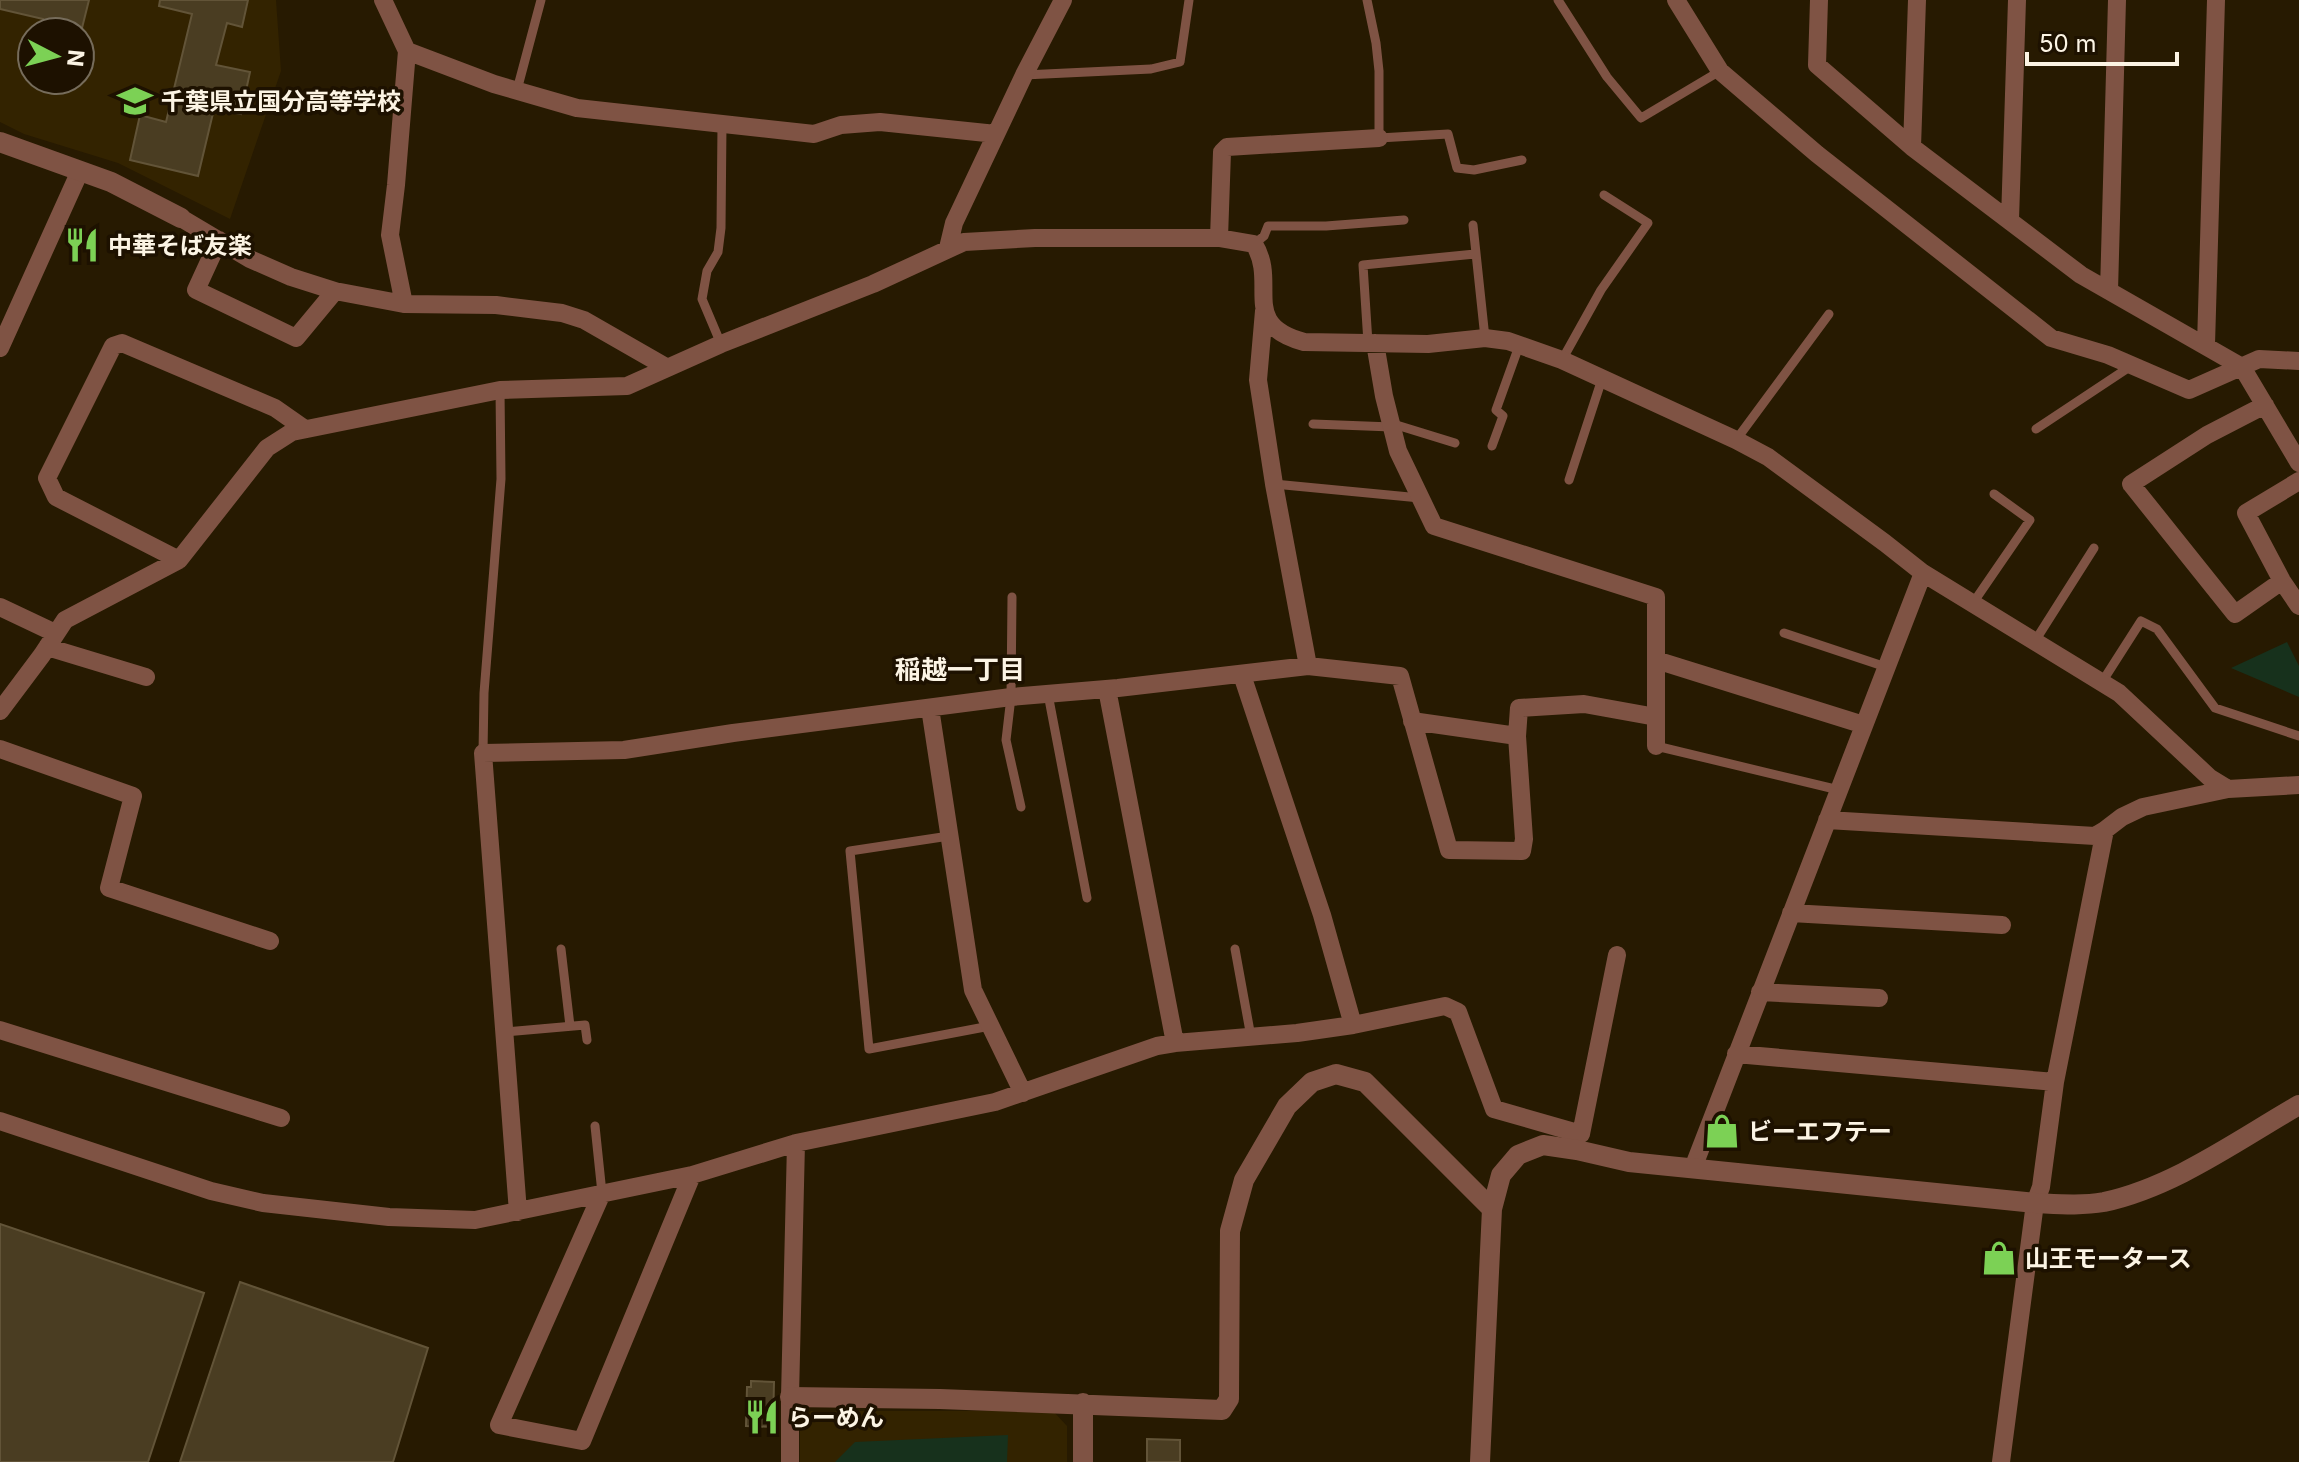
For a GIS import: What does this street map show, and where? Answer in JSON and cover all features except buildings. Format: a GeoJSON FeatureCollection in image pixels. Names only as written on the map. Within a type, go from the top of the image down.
{"type":"FeatureCollection","features":[{"type":"Feature","properties":{"kind":"street"},"geometry":{"type":"LineString","coordinates":[[383,0],[407,51],[390,235],[404,304]]}},
{"type":"Feature","properties":{"kind":"street"},"geometry":{"type":"LineString","coordinates":[[948,248],[954,223],[1063,0]]}},
{"type":"Feature","properties":{"kind":"street"},"geometry":{"type":"LineString","coordinates":[[1676,0],[1720,71],[1817,154],[2051,338],[2108,355],[2189,390],[2259,359],[2299,361]]}},
{"type":"Feature","properties":{"kind":"street"},"geometry":{"type":"LineString","coordinates":[[1819,0],[1817,65],[1912,147],[2081,275],[2242,367],[2299,463]]}},
{"type":"Feature","properties":{"kind":"street"},"geometry":{"type":"LineString","coordinates":[[1912,147],[1917,0]]}},
{"type":"Feature","properties":{"kind":"street"},"geometry":{"type":"LineString","coordinates":[[2010,220],[2017,0]]}},
{"type":"Feature","properties":{"kind":"street"},"geometry":{"type":"LineString","coordinates":[[2109,291],[2117,0]]}},
{"type":"Feature","properties":{"kind":"street"},"geometry":{"type":"LineString","coordinates":[[2206,345],[2216,0]]}},
{"type":"Feature","properties":{"kind":"street"},"geometry":{"type":"LineString","coordinates":[[407,51],[577,108],[814,134],[841,125],[880,122],[996,134]]}},
{"type":"Feature","properties":{"kind":"street"},"geometry":{"type":"LineString","coordinates":[[1219,238],[1222,152],[1227,147],[1379,138]]}},
{"type":"Feature","properties":{"kind":"street"},"geometry":{"type":"LineString","coordinates":[[0,142],[126,188],[263,265],[291,277],[335,291],[404,304],[496,305],[562,313],[584,320],[666,367]]}},
{"type":"Feature","properties":{"kind":"street"},"geometry":{"type":"LineString","coordinates":[[1,344],[80,171]]}},
{"type":"Feature","properties":{"kind":"street"},"geometry":{"type":"LineString","coordinates":[[2,704],[65,620],[179,560],[267,448],[285,435],[500,390],[627,386],[721,344],[873,284],[948,248],[964,242],[999,239],[1219,238],[1254,244],[1261,256],[1264,311],[1258,380],[1308,666]]}},
{"type":"Feature","properties":{"kind":"street"},"geometry":{"type":"LineString","coordinates":[[219,240],[196,290],[296,338],[335,291]]}},
{"type":"Feature","properties":{"kind":"street"},"geometry":{"type":"LineString","coordinates":[[1264,311],[1271,325],[1289,338],[1304,342],[1428,344],[1485,338],[1508,341],[1562,360],[1736,440],[1768,457],[1923,573],[2102,682],[2136,707],[2191,760],[2228,789]]}},
{"type":"Feature","properties":{"kind":"street"},"geometry":{"type":"LineString","coordinates":[[179,560],[56,497],[47,478],[113,346],[122,343],[275,408],[305,429]]}},
{"type":"Feature","properties":{"kind":"street"},"geometry":{"type":"LineString","coordinates":[[1371,343],[1398,451],[1434,526],[1656,597],[1656,746]]}},
{"type":"Feature","properties":{"kind":"street"},"geometry":{"type":"LineString","coordinates":[[2265,405],[2207,435],[2131,484],[2235,614],[2282,581]]}},
{"type":"Feature","properties":{"kind":"street"},"geometry":{"type":"LineString","coordinates":[[2299,481],[2246,513],[2299,606]]}},
{"type":"Feature","properties":{"kind":"street"},"geometry":{"type":"LineString","coordinates":[[1693,1168],[1923,573]]}},
{"type":"Feature","properties":{"kind":"street"},"geometry":{"type":"LineString","coordinates":[[0,607],[51,640],[146,677]]}},
{"type":"Feature","properties":{"kind":"street"},"geometry":{"type":"LineString","coordinates":[[1656,660],[1864,725]]}},
{"type":"Feature","properties":{"kind":"street"},"geometry":{"type":"LineString","coordinates":[[518,1212],[483,753],[624,750],[1011,697],[1308,666],[1400,676],[1449,850],[1522,851],[1524,839],[1517,736],[1519,708],[1584,704],[1656,717]]}},
{"type":"Feature","properties":{"kind":"street"},"geometry":{"type":"LineString","coordinates":[[1242,675],[1322,915],[1353,1025]]}},
{"type":"Feature","properties":{"kind":"street"},"geometry":{"type":"LineString","coordinates":[[1107,689],[1175,1043]]}},
{"type":"Feature","properties":{"kind":"street"},"geometry":{"type":"LineString","coordinates":[[930,708],[973,990],[1023,1093]]}},
{"type":"Feature","properties":{"kind":"street"},"geometry":{"type":"LineString","coordinates":[[1412,721],[1517,736]]}},
{"type":"Feature","properties":{"kind":"street"},"geometry":{"type":"LineString","coordinates":[[0,749],[133,796],[109,888],[270,941]]}},
{"type":"Feature","properties":{"kind":"street"},"geometry":{"type":"LineString","coordinates":[[1827,820],[2095,836],[2143,807],[2228,789],[2299,785]]}},
{"type":"Feature","properties":{"kind":"street"},"geometry":{"type":"LineString","coordinates":[[2001,1462],[2035,1203],[2041,1187],[2055,1082],[2105,830]]}},
{"type":"Feature","properties":{"kind":"street"},"geometry":{"type":"LineString","coordinates":[[1791,913],[2002,925]]}},
{"type":"Feature","properties":{"kind":"street"},"geometry":{"type":"LineString","coordinates":[[1579,1142],[1617,955]]}},
{"type":"Feature","properties":{"kind":"street"},"geometry":{"type":"LineString","coordinates":[[1760,992],[1879,998]]}},
{"type":"Feature","properties":{"kind":"street"},"geometry":{"type":"LineString","coordinates":[[0,1121],[211,1191],[263,1203],[389,1217],[475,1220],[692,1175],[796,1143],[995,1102],[1157,1046],[1353,1025],[1445,1006],[1458,1012],[1494,1109],[1629,1162],[2078,1205],[2105,1202],[2169,1179],[2299,1105]]}},
{"type":"Feature","properties":{"kind":"street"},"geometry":{"type":"LineString","coordinates":[[0,1030],[281,1118]]}},
{"type":"Feature","properties":{"kind":"street"},"geometry":{"type":"LineString","coordinates":[[1736,1054],[2055,1082]]}},
{"type":"Feature","properties":{"kind":"street"},"geometry":{"type":"LineString","coordinates":[[790,1397],[1083,1403],[1222,1410],[1229,1399],[1230,1231],[1244,1180],[1287,1106],[1312,1082],[1336,1074],[1365,1082],[1492,1209]]}},
{"type":"Feature","properties":{"kind":"street"},"geometry":{"type":"LineString","coordinates":[[1480,1462],[1492,1209],[1501,1175],[1518,1155],[1543,1145],[1579,1142]]}},
{"type":"Feature","properties":{"kind":"street"},"geometry":{"type":"LineString","coordinates":[[790,1462],[796,1143]]}},
{"type":"Feature","properties":{"kind":"street"},"geometry":{"type":"LineString","coordinates":[[602,1193],[499,1425],[582,1441],[692,1175]]}},
{"type":"Feature","properties":{"kind":"street"},"geometry":{"type":"LineString","coordinates":[[1083,1403],[1083,1462]]}},
{"type":"Feature","properties":{"kind":"lane"},"geometry":{"type":"LineString","coordinates":[[517,90],[541,0]]}},
{"type":"Feature","properties":{"kind":"lane"},"geometry":{"type":"LineString","coordinates":[[1024,75],[1151,69],[1180,62],[1189,0]]}},
{"type":"Feature","properties":{"kind":"lane"},"geometry":{"type":"LineString","coordinates":[[1367,0],[1379,71],[1379,138],[1448,134],[1457,168],[1474,170],[1522,160]]}},
{"type":"Feature","properties":{"kind":"lane"},"geometry":{"type":"LineString","coordinates":[[1558,0],[1607,77],[1641,118],[1720,71]]}},
{"type":"Feature","properties":{"kind":"lane"},"geometry":{"type":"LineString","coordinates":[[721,344],[702,299],[707,271],[718,252],[721,228],[722,125]]}},
{"type":"Feature","properties":{"kind":"lane"},"geometry":{"type":"LineString","coordinates":[[1562,360],[1601,290],[1648,223],[1604,195]]}},
{"type":"Feature","properties":{"kind":"lane"},"geometry":{"type":"LineString","coordinates":[[1254,244],[1264,236],[1268,226],[1326,226],[1404,220]]}},
{"type":"Feature","properties":{"kind":"lane"},"geometry":{"type":"LineString","coordinates":[[1473,225],[1485,338]]}},
{"type":"Feature","properties":{"kind":"lane"},"geometry":{"type":"LineString","coordinates":[[1371,343],[1363,265],[1475,254]]}},
{"type":"Feature","properties":{"kind":"lane"},"geometry":{"type":"LineString","coordinates":[[1736,440],[1829,314]]}},
{"type":"Feature","properties":{"kind":"lane"},"geometry":{"type":"LineString","coordinates":[[1492,446],[1503,416],[1496,410],[1519,346]]}},
{"type":"Feature","properties":{"kind":"lane"},"geometry":{"type":"LineString","coordinates":[[2036,429],[2131,366]]}},
{"type":"Feature","properties":{"kind":"lane"},"geometry":{"type":"LineString","coordinates":[[1569,480],[1602,379]]}},
{"type":"Feature","properties":{"kind":"lane"},"geometry":{"type":"LineString","coordinates":[[483,753],[484,693],[501,479],[500,390]]}},
{"type":"Feature","properties":{"kind":"lane"},"geometry":{"type":"LineString","coordinates":[[1313,424],[1391,425],[1455,443]]}},
{"type":"Feature","properties":{"kind":"lane"},"geometry":{"type":"LineString","coordinates":[[1274,484],[1420,498]]}},
{"type":"Feature","properties":{"kind":"lane"},"geometry":{"type":"LineString","coordinates":[[1973,603],[2030,520],[1994,494]]}},
{"type":"Feature","properties":{"kind":"lane"},"geometry":{"type":"LineString","coordinates":[[2035,641],[2094,548]]}},
{"type":"Feature","properties":{"kind":"lane"},"geometry":{"type":"LineString","coordinates":[[1012,597],[1011,697],[1006,740],[1021,807]]}},
{"type":"Feature","properties":{"kind":"lane"},"geometry":{"type":"LineString","coordinates":[[2102,682],[2141,621],[2157,629],[2215,708],[2299,736]]}},
{"type":"Feature","properties":{"kind":"lane"},"geometry":{"type":"LineString","coordinates":[[1784,633],[1886,667]]}},
{"type":"Feature","properties":{"kind":"lane"},"geometry":{"type":"LineString","coordinates":[[1048,694],[1087,898]]}},
{"type":"Feature","properties":{"kind":"lane"},"geometry":{"type":"LineString","coordinates":[[1656,746],[1839,790]]}},
{"type":"Feature","properties":{"kind":"lane"},"geometry":{"type":"LineString","coordinates":[[949,836],[850,851],[869,1049],[990,1026]]}},
{"type":"Feature","properties":{"kind":"lane"},"geometry":{"type":"LineString","coordinates":[[561,949],[570,1026]]}},
{"type":"Feature","properties":{"kind":"lane"},"geometry":{"type":"LineString","coordinates":[[1235,949],[1251,1037]]}},
{"type":"Feature","properties":{"kind":"lane"},"geometry":{"type":"LineString","coordinates":[[505,1032],[585,1025],[587,1040]]}},
{"type":"Feature","properties":{"kind":"lane"},"geometry":{"type":"LineString","coordinates":[[595,1126],[602,1193]]}},
{"type":"Feature","properties":{"kind":"shaded area","name":"千葉県立国分高等学校"},"geometry":{"type":"Polygon","coordinates":[[[0,0],[276,0],[281,71],[230,219],[118,163],[24,134],[0,122],[0,0]]]}},
{"type":"Feature","properties":{"kind":"shaded area"},"geometry":{"type":"Polygon","coordinates":[[[811,1411],[1053,1411],[1067,1426],[1067,1462],[800,1462],[800,1423],[811,1411]]]}},
{"type":"Feature","properties":{"kind":"green space"},"geometry":{"type":"Polygon","coordinates":[[[2287,642],[2299,666],[2299,697],[2231,668],[2287,642]]]}},
{"type":"Feature","properties":{"kind":"green space"},"geometry":{"type":"Polygon","coordinates":[[[1008,1435],[1007,1462],[835,1462],[855,1442],[1008,1435]]]}},
{"type":"Feature","properties":{"kind":"place","name":"千葉県立国分高等学校"},"geometry":{"type":"Point","coordinates":[135,101]}},
{"type":"Feature","properties":{"kind":"place","name":"中華そば友楽"},"geometry":{"type":"Point","coordinates":[82,245]}},
{"type":"Feature","properties":{"kind":"place","name":"ビーエフテー"},"geometry":{"type":"Point","coordinates":[1722,1131]}},
{"type":"Feature","properties":{"kind":"place","name":"山王モータース"},"geometry":{"type":"Point","coordinates":[1999,1258]}},
{"type":"Feature","properties":{"kind":"place","name":"らーめん"},"geometry":{"type":"Point","coordinates":[762,1417]}},
{"type":"Feature","properties":{"kind":"district","name":"稲越一丁目"},"geometry":{"type":"Point","coordinates":[960,669]}}]}
